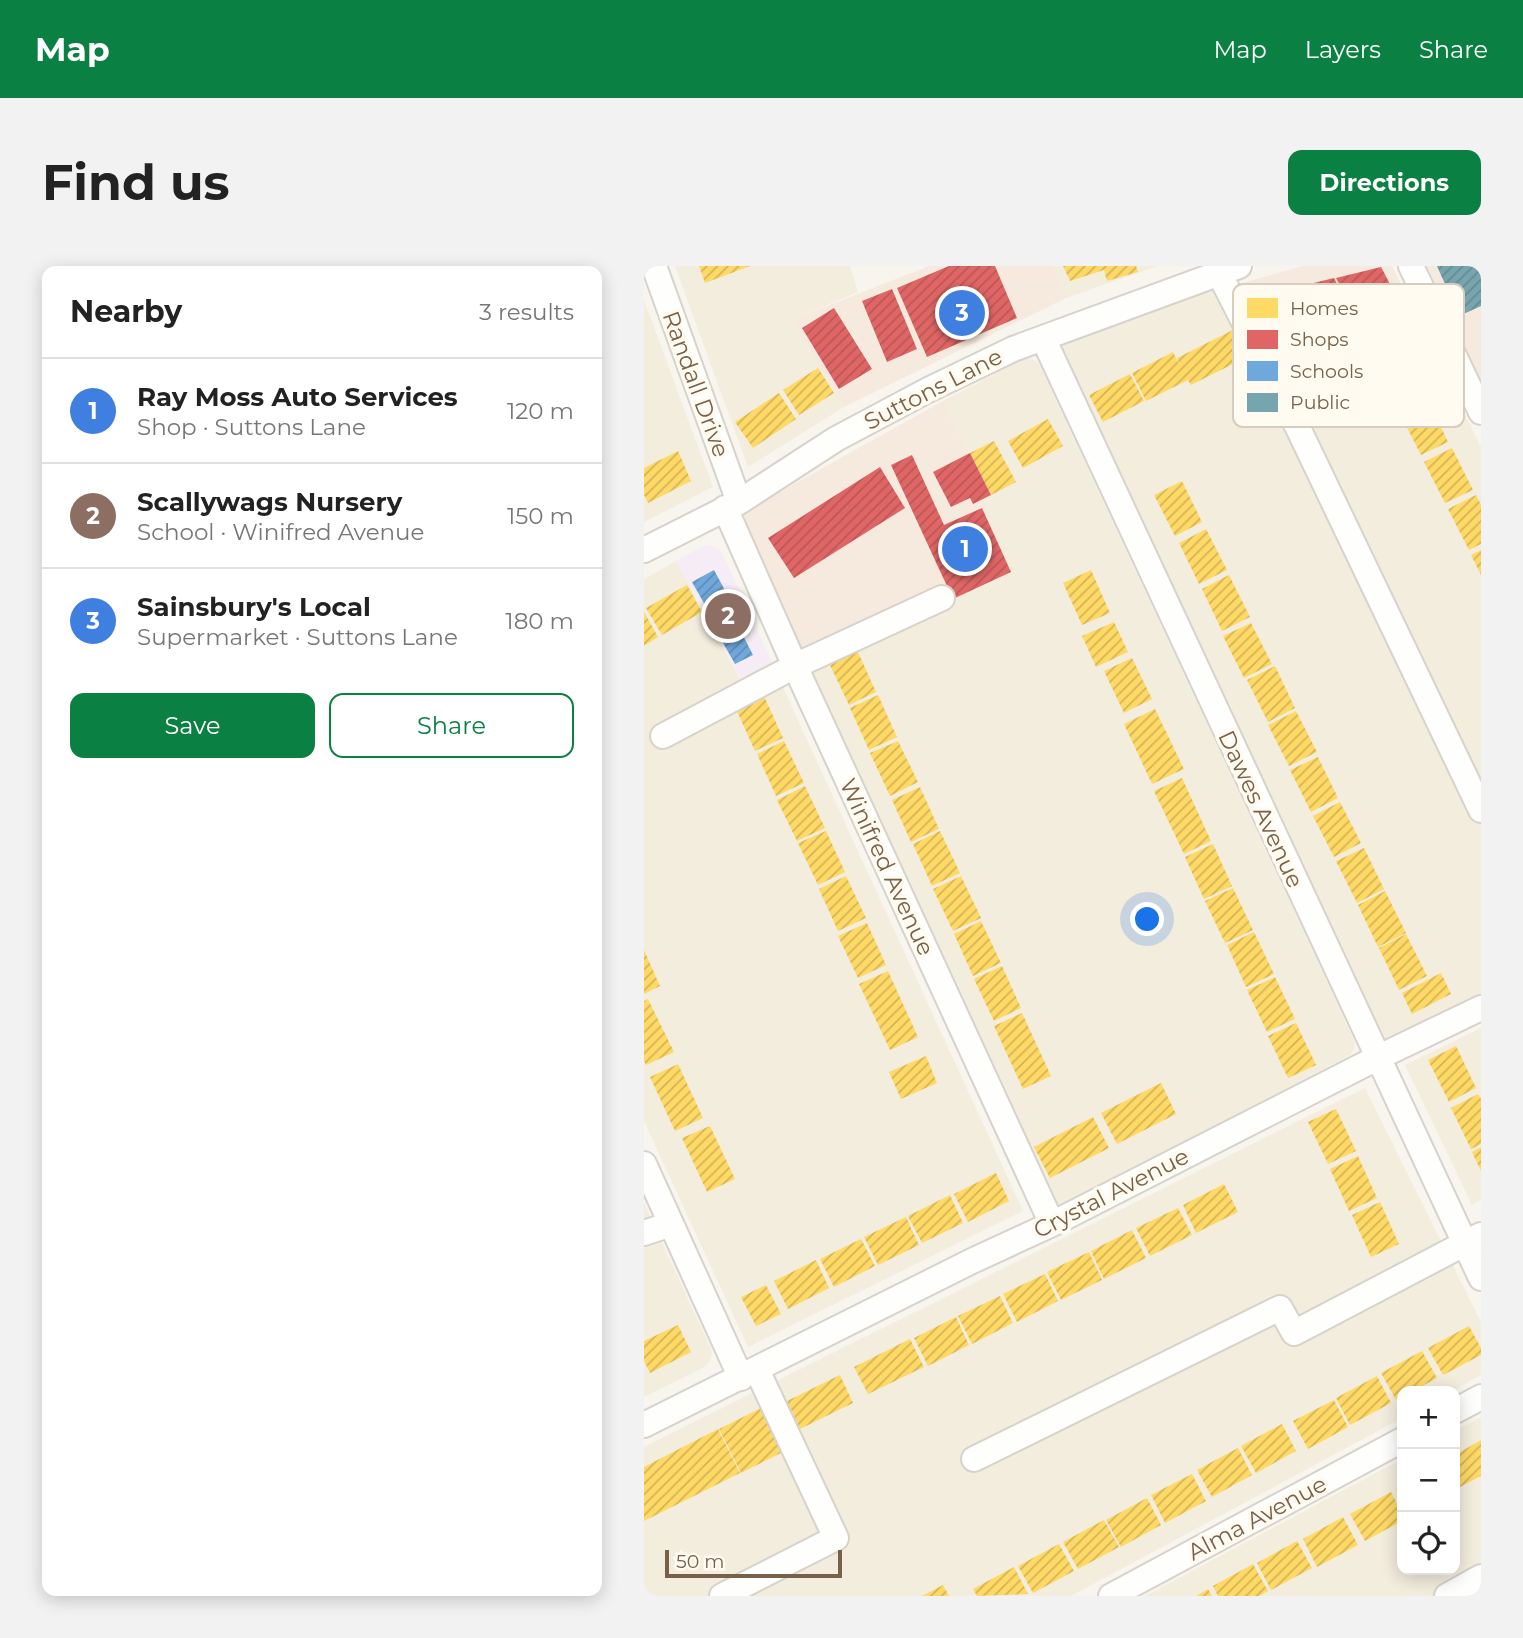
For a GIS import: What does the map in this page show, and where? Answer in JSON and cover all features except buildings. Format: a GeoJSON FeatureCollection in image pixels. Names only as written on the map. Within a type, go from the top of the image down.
{"type":"FeatureCollection","features":[{"type":"Feature","properties":{"kind":"street","name":"Randall Drive"},"geometry":{"type":"LineString","coordinates":[[654,266],[732,505]]}},
{"type":"Feature","properties":{"kind":"street"},"geometry":{"type":"LineString","coordinates":[[1411,266],[1420,284]]}},
{"type":"Feature","properties":{"kind":"street","name":"Suttons Lane"},"geometry":{"type":"LineString","coordinates":[[644,550],[732,505],[859,426],[1013,349],[1229,269]]}},
{"type":"Feature","properties":{"kind":"street","name":"Dawes Avenue"},"geometry":{"type":"LineString","coordinates":[[1043,338],[1377,1058],[1473,1240],[1481,1279]]}},
{"type":"Feature","properties":{"kind":"street"},"geometry":{"type":"LineString","coordinates":[[1464,377],[1481,412]]}},
{"type":"Feature","properties":{"kind":"street"},"geometry":{"type":"LineString","coordinates":[[1298,427],[1481,810]]}},
{"type":"Feature","properties":{"kind":"street","name":"Winifred Avenue"},"geometry":{"type":"LineString","coordinates":[[732,505],[795,666],[1052,1224]]}},
{"type":"Feature","properties":{"kind":"street"},"geometry":{"type":"LineString","coordinates":[[663,736],[795,666],[942,598]]}},
{"type":"Feature","properties":{"kind":"street","name":"Crystal Avenue"},"geometry":{"type":"LineString","coordinates":[[644,1425],[972,1261],[1052,1224],[1377,1058],[1481,1009]]}},
{"type":"Feature","properties":{"kind":"street"},"geometry":{"type":"LineString","coordinates":[[644,1164],[671,1224],[836,1538],[722,1596]]}},
{"type":"Feature","properties":{"kind":"street"},"geometry":{"type":"LineString","coordinates":[[644,1233],[671,1224]]}},
{"type":"Feature","properties":{"kind":"street"},"geometry":{"type":"LineString","coordinates":[[974,1459],[1280,1308],[1294,1333],[1473,1240]]}},
{"type":"Feature","properties":{"kind":"street"},"geometry":{"type":"LineString","coordinates":[[1460,1408],[1481,1397]]}},
{"type":"Feature","properties":{"kind":"street","name":"Alma Avenue"},"geometry":{"type":"LineString","coordinates":[[1111,1596],[1397,1443]]}},
{"type":"Feature","properties":{"kind":"street"},"geometry":{"type":"LineString","coordinates":[[1447,1596],[1481,1577]]}},
{"type":"Feature","properties":{"kind":"shaded area"},"geometry":{"type":"Polygon","coordinates":[[[675,266],[850,266],[858,292],[791,320],[844,407],[748,467],[675,266]]]}},
{"type":"Feature","properties":{"kind":"shaded area"},"geometry":{"type":"Polygon","coordinates":[[[929,266],[1053,266],[1066,298],[844,407],[791,320],[929,266]]]}},
{"type":"Feature","properties":{"kind":"shaded area"},"geometry":{"type":"Polygon","coordinates":[[[1053,266],[1158,266],[1066,298],[1053,266]]]}},
{"type":"Feature","properties":{"kind":"shaded area"},"geometry":{"type":"Polygon","coordinates":[[[1302,266],[1392,266],[1401,284],[1240,284],[1302,266]]]}},
{"type":"Feature","properties":{"kind":"shaded area"},"geometry":{"type":"Polygon","coordinates":[[[1427,266],[1481,266],[1481,381],[1464,345],[1464,284],[1435,284],[1427,266]]]}},
{"type":"Feature","properties":{"kind":"shaded area"},"geometry":{"type":"Polygon","coordinates":[[[1221,288],[1233,308],[1233,427],[1464,427],[1464,412],[1481,447],[1481,995],[1390,1039],[1382,1039],[1059,352],[1069,340],[1221,288]]]}},
{"type":"Feature","properties":{"kind":"shaded area"},"geometry":{"type":"Polygon","coordinates":[[[644,300],[713,487],[644,522],[644,300]]]}},
{"type":"Feature","properties":{"kind":"shaded area"},"geometry":{"type":"Polygon","coordinates":[[[1027,359],[1035,360],[1040,366],[1355,1042],[1350,1055],[1064,1205],[1057,1205],[803,666],[1011,572],[979,501],[991,494],[943,401],[1027,359]]]}},
{"type":"Feature","properties":{"kind":"shaded area"},"geometry":{"type":"Polygon","coordinates":[[[943,401],[991,495],[979,501],[1011,572],[803,665],[740,514],[943,401]]]}},
{"type":"Feature","properties":{"kind":"shaded area"},"geometry":{"type":"Polygon","coordinates":[[[705,545],[718,548],[723,555],[775,670],[745,686],[676,561],[705,545]]]}},
{"type":"Feature","properties":{"kind":"shaded area"},"geometry":{"type":"Polygon","coordinates":[[[676,561],[744,686],[775,670],[1023,1211],[748,1347],[644,1121],[644,579],[676,561]]]}},
{"type":"Feature","properties":{"kind":"shaded area"},"geometry":{"type":"Polygon","coordinates":[[[1481,1028],[1481,1200],[1472,1205],[1405,1065],[1481,1028]]]}},
{"type":"Feature","properties":{"kind":"shaded area"},"geometry":{"type":"Polygon","coordinates":[[[1365,1088],[1481,1322],[1481,1375],[1460,1387],[1397,1386],[1397,1421],[1071,1596],[644,1596],[644,1447],[1365,1088]]]}},
{"type":"Feature","properties":{"kind":"shaded area"},"geometry":{"type":"Polygon","coordinates":[[[644,1203],[712,1351],[710,1361],[703,1368],[644,1397],[644,1203]]]}},
{"type":"Feature","properties":{"kind":"shaded area"},"geometry":{"type":"Polygon","coordinates":[[[1481,1417],[1481,1596],[1145,1596],[1397,1462],[1397,1575],[1460,1575],[1460,1428],[1481,1417]]]}},
{"type":"Feature","properties":{"kind":"place","name":"Sainsbury's Local"},"geometry":{"type":"Point","coordinates":[962,313]}},
{"type":"Feature","properties":{"kind":"place","name":"Ray Moss Auto Services"},"geometry":{"type":"Point","coordinates":[965,549]}},
{"type":"Feature","properties":{"kind":"place","name":"Scallywags Nursery"},"geometry":{"type":"Point","coordinates":[728,616]}}]}
